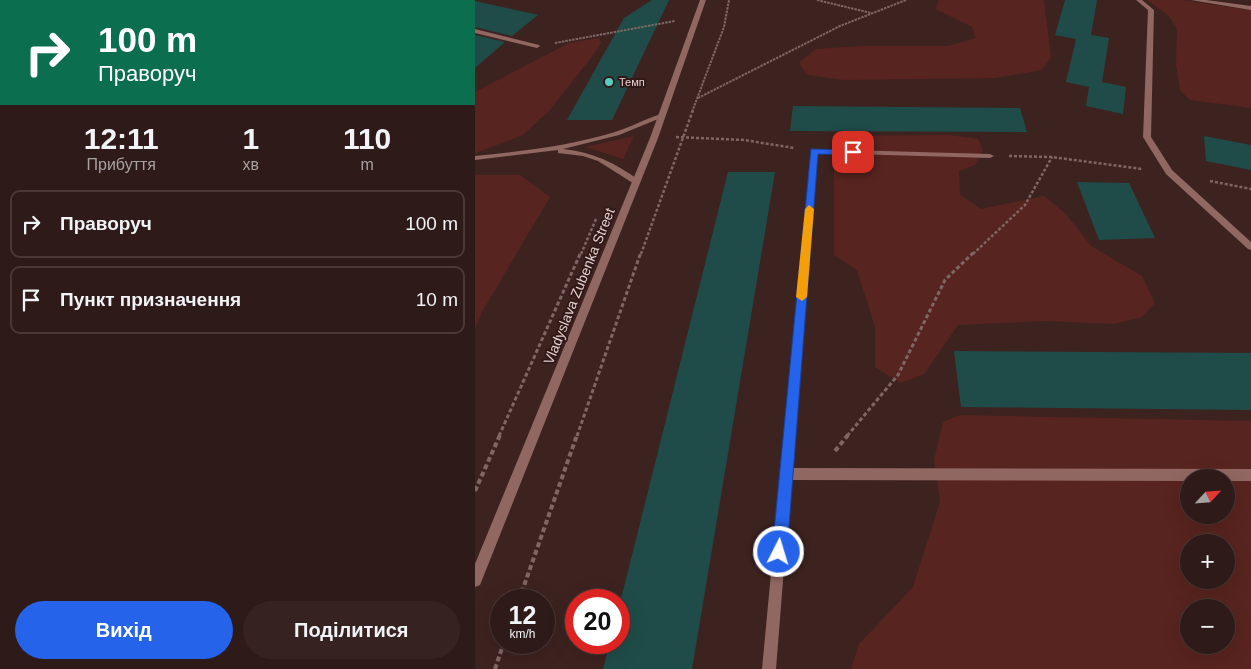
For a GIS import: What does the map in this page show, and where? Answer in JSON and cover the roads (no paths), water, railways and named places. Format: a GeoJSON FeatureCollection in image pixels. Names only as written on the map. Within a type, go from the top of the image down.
{"type":"FeatureCollection","features":[{"type":"Feature","properties":{"kind":"street","name":"Vladyslava Zubenka Street"},"geometry":{"type":"LineString","coordinates":[[475,580],[654,138],[703,0]]}},
{"type":"Feature","properties":{"kind":"street"},"geometry":{"type":"LineString","coordinates":[[1139,0],[1151,10],[1147,137],[1169,172],[1251,247]]}},
{"type":"Feature","properties":{"kind":"street"},"geometry":{"type":"LineString","coordinates":[[1194,0],[1251,8]]}},
{"type":"Feature","properties":{"kind":"street"},"geometry":{"type":"LineString","coordinates":[[475,31],[537,46]]}},
{"type":"Feature","properties":{"kind":"street"},"geometry":{"type":"LineString","coordinates":[[475,158],[550,150],[618,134],[642,126],[661,116]]}},
{"type":"Feature","properties":{"kind":"street"},"geometry":{"type":"LineString","coordinates":[[550,150],[584,153],[600,158],[636,182]]}},
{"type":"Feature","properties":{"kind":"street"},"geometry":{"type":"LineString","coordinates":[[769,669],[814,151],[991,156]]}},
{"type":"Feature","properties":{"kind":"street"},"geometry":{"type":"LineString","coordinates":[[786,474],[1251,475]]}},
{"type":"Feature","properties":{"kind":"place","name":"Темп"},"geometry":{"type":"Point","coordinates":[609,82]}}]}
